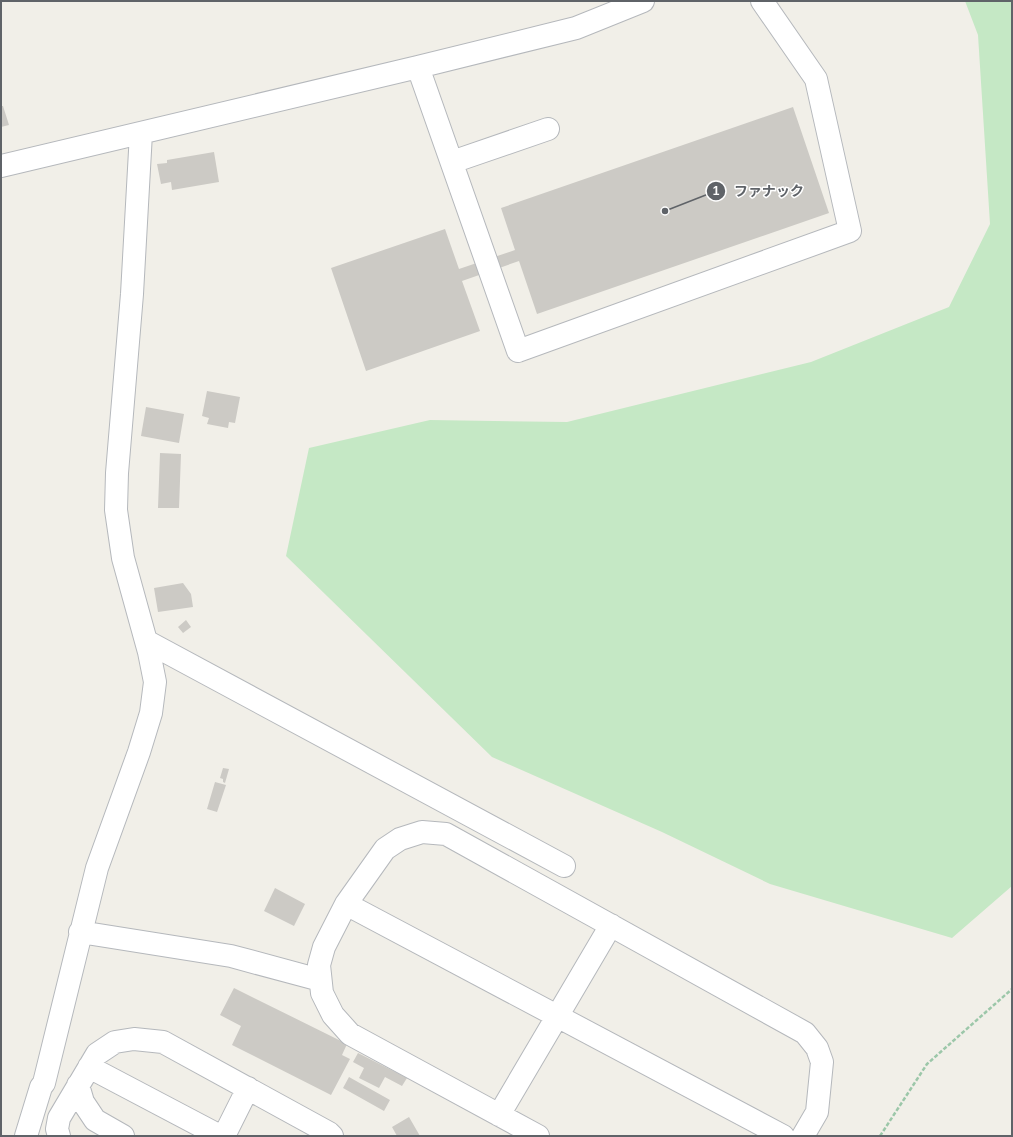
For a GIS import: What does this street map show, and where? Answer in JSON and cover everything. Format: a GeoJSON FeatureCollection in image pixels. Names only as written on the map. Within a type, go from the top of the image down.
{"type":"FeatureCollection","features":[{"type":"Feature","properties":{"kind":"street"},"geometry":{"type":"LineString","coordinates":[[1,166],[576,28],[643,1]]}},
{"type":"Feature","properties":{"kind":"street"},"geometry":{"type":"LineString","coordinates":[[418,67],[518,351],[850,231],[816,79],[762,1]]}},
{"type":"Feature","properties":{"kind":"street"},"geometry":{"type":"LineString","coordinates":[[452,162],[548,129]]}},
{"type":"Feature","properties":{"kind":"street"},"geometry":{"type":"LineString","coordinates":[[26,1136],[41,1087],[44,1083],[97,868],[139,752],[151,713],[155,682],[146,641],[123,558],[116,510],[117,473],[132,294],[141,133]]}},
{"type":"Feature","properties":{"kind":"street"},"geometry":{"type":"LineString","coordinates":[[146,641],[564,866]]}},
{"type":"Feature","properties":{"kind":"street"},"geometry":{"type":"LineString","coordinates":[[538,1136],[508,1125],[350,1034],[333,1015],[322,993],[319,965],[324,947],[346,904],[385,849],[400,839],[422,832],[446,834],[805,1033],[817,1048],[822,1062],[817,1112],[803,1136]]}},
{"type":"Feature","properties":{"kind":"street"},"geometry":{"type":"LineString","coordinates":[[346,904],[783,1136]]}},
{"type":"Feature","properties":{"kind":"street"},"geometry":{"type":"LineString","coordinates":[[508,1125],[557,1016],[610,925]]}},
{"type":"Feature","properties":{"kind":"street"},"geometry":{"type":"LineString","coordinates":[[80,932],[231,956],[320,980]]}},
{"type":"Feature","properties":{"kind":"street"},"geometry":{"type":"LineString","coordinates":[[58,1136],[57,1129],[59,1118],[97,1054],[115,1042],[134,1039],[163,1042],[332,1136]]}},
{"type":"Feature","properties":{"kind":"street"},"geometry":{"type":"LineString","coordinates":[[89,1067],[220,1136]]}},
{"type":"Feature","properties":{"kind":"street"},"geometry":{"type":"LineString","coordinates":[[78,1085],[83,1102],[94,1120],[123,1136]]}},
{"type":"Feature","properties":{"kind":"street"},"geometry":{"type":"LineString","coordinates":[[224,1136],[248,1088]]}},
{"type":"Feature","properties":{"kind":"path"},"geometry":{"type":"LineString","coordinates":[[880,1136],[927,1064],[1012,988]]}},
{"type":"Feature","properties":{"kind":"green space"},"geometry":{"type":"Polygon","coordinates":[[[965,1],[1012,1],[1012,886],[952,938],[770,884],[662,832],[492,757],[286,556],[309,448],[430,420],[567,422],[811,362],[949,307],[990,224],[978,35],[965,1]]]}},
{"type":"Feature","properties":{"kind":"building"},"geometry":{"type":"Polygon","coordinates":[[[1,106],[3,106],[9,125],[1,127],[1,106]]]}},
{"type":"Feature","properties":{"kind":"building"},"geometry":{"type":"Polygon","coordinates":[[[793,107],[829,213],[537,314],[519,261],[462,281],[480,331],[366,371],[331,268],[445,229],[459,269],[515,250],[501,208],[793,107]]]}},
{"type":"Feature","properties":{"kind":"building"},"geometry":{"type":"Polygon","coordinates":[[[214,152],[219,182],[172,190],[171,182],[161,184],[157,164],[167,163],[167,160],[214,152]]]}},
{"type":"Feature","properties":{"kind":"building"},"geometry":{"type":"Polygon","coordinates":[[[207,391],[240,397],[235,423],[229,422],[228,428],[207,424],[209,418],[202,416],[207,391]]]}},
{"type":"Feature","properties":{"kind":"building"},"geometry":{"type":"Polygon","coordinates":[[[146,407],[184,414],[179,443],[141,436],[146,407]]]}},
{"type":"Feature","properties":{"kind":"building"},"geometry":{"type":"Polygon","coordinates":[[[160,453],[181,454],[179,508],[158,508],[160,453]]]}},
{"type":"Feature","properties":{"kind":"building"},"geometry":{"type":"Polygon","coordinates":[[[183,583],[191,594],[193,607],[158,612],[154,588],[183,583]]]}},
{"type":"Feature","properties":{"kind":"building"},"geometry":{"type":"Polygon","coordinates":[[[186,620],[191,627],[183,633],[178,627],[186,620]]]}},
{"type":"Feature","properties":{"kind":"building"},"geometry":{"type":"Polygon","coordinates":[[[223,768],[229,769],[225,783],[223,782],[223,779],[220,778],[223,768]]]}},
{"type":"Feature","properties":{"kind":"building"},"geometry":{"type":"Polygon","coordinates":[[[215,782],[226,785],[217,812],[207,809],[215,782]]]}},
{"type":"Feature","properties":{"kind":"building"},"geometry":{"type":"Polygon","coordinates":[[[275,888],[305,904],[294,926],[264,911],[275,888]]]}},
{"type":"Feature","properties":{"kind":"building"},"geometry":{"type":"Polygon","coordinates":[[[234,988],[347,1044],[342,1055],[350,1059],[331,1095],[232,1045],[241,1026],[220,1015],[234,988]]]}},
{"type":"Feature","properties":{"kind":"building"},"geometry":{"type":"Polygon","coordinates":[[[358,1053],[407,1078],[402,1086],[385,1077],[379,1088],[359,1078],[364,1068],[353,1062],[358,1053]]]}},
{"type":"Feature","properties":{"kind":"building"},"geometry":{"type":"Polygon","coordinates":[[[349,1077],[390,1100],[384,1111],[343,1088],[349,1077]]]}},
{"type":"Feature","properties":{"kind":"building"},"geometry":{"type":"Polygon","coordinates":[[[409,1117],[420,1136],[397,1136],[392,1127],[409,1117]]]}},
{"type":"Feature","properties":{"kind":"place","name":"ファナック"},"geometry":{"type":"Point","coordinates":[665,211]}}]}
